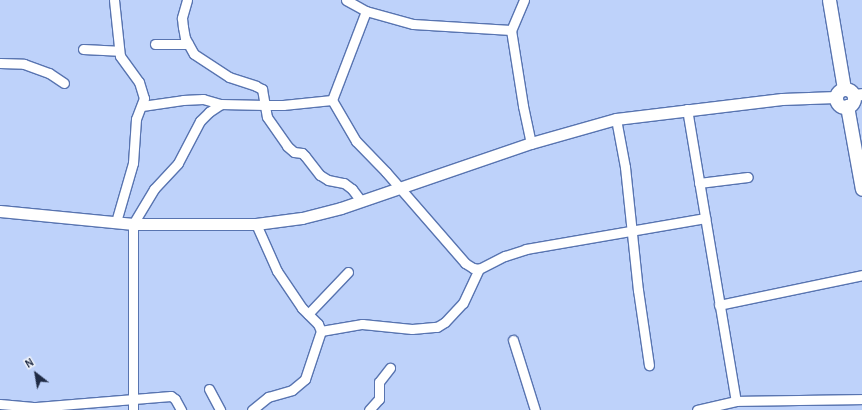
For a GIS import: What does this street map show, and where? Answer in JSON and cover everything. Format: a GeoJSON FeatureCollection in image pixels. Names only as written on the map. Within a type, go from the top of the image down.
{"type":"FeatureCollection","features":[{"type":"Feature","properties":{"kind":"main road"},"geometry":{"type":"LineString","coordinates":[[829,0],[849,94],[840,105],[847,106],[862,189]]}},
{"type":"Feature","properties":{"kind":"street"},"geometry":{"type":"LineString","coordinates":[[114,0],[118,51],[139,82],[144,98],[136,119],[133,163],[116,222]]}},
{"type":"Feature","properties":{"kind":"street"},"geometry":{"type":"LineString","coordinates":[[187,0],[182,18],[185,38],[194,54],[229,77],[262,89],[267,117],[287,146],[294,152],[302,153],[306,156],[320,174],[328,180],[344,183],[352,189],[361,201]]}},
{"type":"Feature","properties":{"kind":"street"},"geometry":{"type":"LineString","coordinates":[[346,0],[366,11],[413,24],[511,30]]}},
{"type":"Feature","properties":{"kind":"street"},"geometry":{"type":"LineString","coordinates":[[524,0],[511,30],[523,106],[531,143]]}},
{"type":"Feature","properties":{"kind":"street"},"geometry":{"type":"LineString","coordinates":[[332,100],[366,11]]}},
{"type":"Feature","properties":{"kind":"street"},"geometry":{"type":"LineString","coordinates":[[155,44],[188,44]]}},
{"type":"Feature","properties":{"kind":"street"},"geometry":{"type":"LineString","coordinates":[[83,49],[118,51]]}},
{"type":"Feature","properties":{"kind":"street"},"geometry":{"type":"LineString","coordinates":[[0,63],[24,64],[49,73],[64,83]]}},
{"type":"Feature","properties":{"kind":"street"},"geometry":{"type":"LineString","coordinates":[[0,211],[133,224],[256,224],[302,218],[401,188],[531,143],[616,119],[687,109],[849,94]]}},
{"type":"Feature","properties":{"kind":"street"},"geometry":{"type":"LineString","coordinates":[[142,106],[183,100],[203,99],[221,104],[265,106],[332,100]]}},
{"type":"Feature","properties":{"kind":"street"},"geometry":{"type":"LineString","coordinates":[[332,100],[356,141],[401,188],[465,263],[473,268],[479,269],[505,256],[526,249],[704,218]]}},
{"type":"Feature","properties":{"kind":"street"},"geometry":{"type":"LineString","coordinates":[[133,410],[133,224],[154,189],[178,164],[200,121],[209,112],[221,104]]}},
{"type":"Feature","properties":{"kind":"street"},"geometry":{"type":"LineString","coordinates":[[687,109],[704,218],[736,401]]}},
{"type":"Feature","properties":{"kind":"street"},"geometry":{"type":"LineString","coordinates":[[616,119],[625,167],[631,231],[649,365]]}},
{"type":"Feature","properties":{"kind":"street"},"geometry":{"type":"LineString","coordinates":[[699,183],[748,177]]}},
{"type":"Feature","properties":{"kind":"street"},"geometry":{"type":"LineString","coordinates":[[252,410],[268,397],[292,390],[305,379],[321,331],[318,324],[308,314],[276,271],[256,224]]}},
{"type":"Feature","properties":{"kind":"street"},"geometry":{"type":"LineString","coordinates":[[321,331],[362,324],[412,329],[437,327],[445,322],[463,303],[479,269]]}},
{"type":"Feature","properties":{"kind":"street"},"geometry":{"type":"LineString","coordinates":[[308,314],[348,272]]}},
{"type":"Feature","properties":{"kind":"street"},"geometry":{"type":"LineString","coordinates":[[719,304],[862,275]]}},
{"type":"Feature","properties":{"kind":"street"},"geometry":{"type":"LineString","coordinates":[[513,340],[535,410]]}},
{"type":"Feature","properties":{"kind":"street"},"geometry":{"type":"LineString","coordinates":[[369,410],[379,399],[379,382],[390,368]]}},
{"type":"Feature","properties":{"kind":"street"},"geometry":{"type":"LineString","coordinates":[[209,389],[220,410]]}},
{"type":"Feature","properties":{"kind":"street"},"geometry":{"type":"LineString","coordinates":[[0,404],[36,409],[171,396],[175,399],[181,410]]}},
{"type":"Feature","properties":{"kind":"street"},"geometry":{"type":"LineString","coordinates":[[697,410],[736,401],[763,406],[862,399]]}}]}
